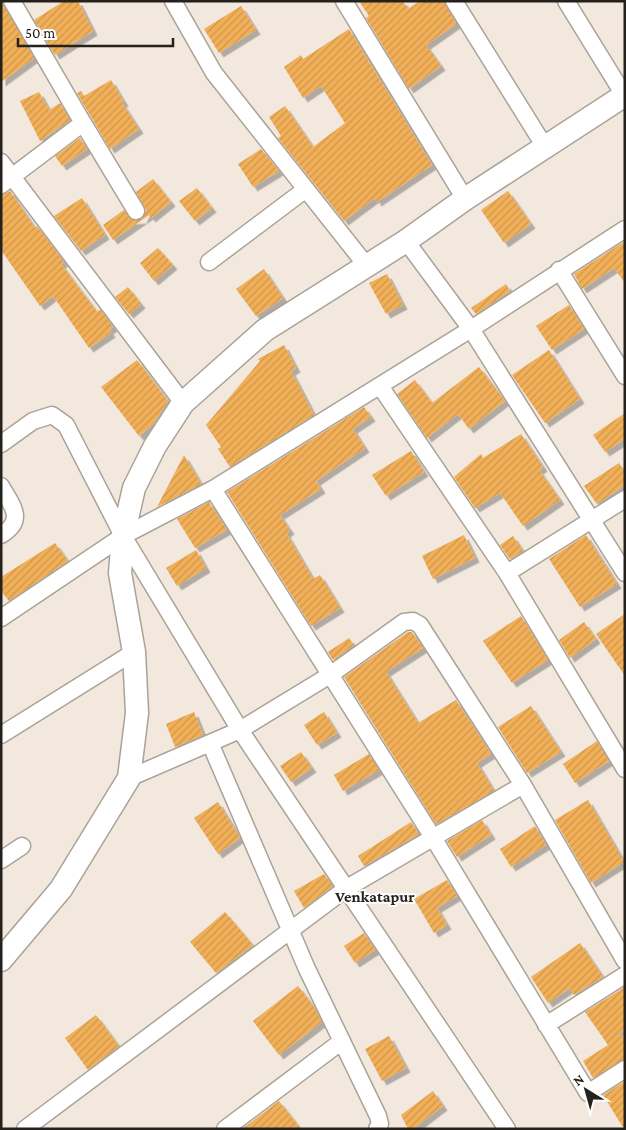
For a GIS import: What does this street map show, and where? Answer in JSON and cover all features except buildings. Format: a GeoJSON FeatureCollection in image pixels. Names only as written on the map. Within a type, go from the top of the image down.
{"type":"FeatureCollection","features":[{"type":"Feature","properties":{"kind":"street"},"geometry":{"type":"LineString","coordinates":[[12,1],[136,211]]}},
{"type":"Feature","properties":{"kind":"street"},"geometry":{"type":"LineString","coordinates":[[173,1],[214,73],[366,266]]}},
{"type":"Feature","properties":{"kind":"street"},"geometry":{"type":"LineString","coordinates":[[344,1],[465,199]]}},
{"type":"Feature","properties":{"kind":"street"},"geometry":{"type":"LineString","coordinates":[[454,1],[545,147]]}},
{"type":"Feature","properties":{"kind":"street"},"geometry":{"type":"LineString","coordinates":[[1,960],[61,889],[129,778],[137,713],[134,652],[120,573],[123,536],[134,488],[155,446],[183,404],[265,330],[406,241],[465,199],[625,95],[566,1]]}},
{"type":"Feature","properties":{"kind":"street"},"geometry":{"type":"LineString","coordinates":[[6,181],[84,122]]}},
{"type":"Feature","properties":{"kind":"street"},"geometry":{"type":"LineString","coordinates":[[1,162],[6,181],[183,404]]}},
{"type":"Feature","properties":{"kind":"street"},"geometry":{"type":"LineString","coordinates":[[209,262],[306,190]]}},
{"type":"Feature","properties":{"kind":"street"},"geometry":{"type":"LineString","coordinates":[[1,618],[123,536],[213,489],[471,329],[559,270],[625,229]]}},
{"type":"Feature","properties":{"kind":"street"},"geometry":{"type":"LineString","coordinates":[[406,241],[471,329],[625,573]]}},
{"type":"Feature","properties":{"kind":"street"},"geometry":{"type":"LineString","coordinates":[[559,270],[625,376]]}},
{"type":"Feature","properties":{"kind":"street"},"geometry":{"type":"LineString","coordinates":[[380,386],[507,573],[625,770]]}},
{"type":"Feature","properties":{"kind":"street"},"geometry":{"type":"LineString","coordinates":[[1,444],[33,421],[52,415],[66,425],[123,536],[240,730],[507,1129]]}},
{"type":"Feature","properties":{"kind":"street"},"geometry":{"type":"LineString","coordinates":[[1,486],[15,511],[16,522],[10,530],[1,535]]}},
{"type":"Feature","properties":{"kind":"street"},"geometry":{"type":"LineString","coordinates":[[213,489],[434,839],[588,1093],[625,1069]]}},
{"type":"Feature","properties":{"kind":"street"},"geometry":{"type":"LineString","coordinates":[[507,573],[590,519],[625,499]]}},
{"type":"Feature","properties":{"kind":"street"},"geometry":{"type":"LineString","coordinates":[[129,778],[240,730],[330,675],[404,622],[413,621],[420,625],[523,785],[625,961]]}},
{"type":"Feature","properties":{"kind":"street"},"geometry":{"type":"LineString","coordinates":[[1,735],[134,652]]}},
{"type":"Feature","properties":{"kind":"street"},"geometry":{"type":"LineString","coordinates":[[210,743],[292,932],[378,1116],[380,1124],[377,1129]]}},
{"type":"Feature","properties":{"kind":"street"},"geometry":{"type":"LineString","coordinates":[[25,1129],[292,932],[347,888],[434,839],[523,785]]}},
{"type":"Feature","properties":{"kind":"street"},"geometry":{"type":"LineString","coordinates":[[1,860],[22,846]]}},
{"type":"Feature","properties":{"kind":"street"},"geometry":{"type":"LineString","coordinates":[[546,1025],[625,975]]}},
{"type":"Feature","properties":{"kind":"street"},"geometry":{"type":"LineString","coordinates":[[225,1129],[342,1041]]}},
{"type":"Feature","properties":{"kind":"district","name":"Venkatapur"},"geometry":{"type":"Point","coordinates":[375,896]}}]}
